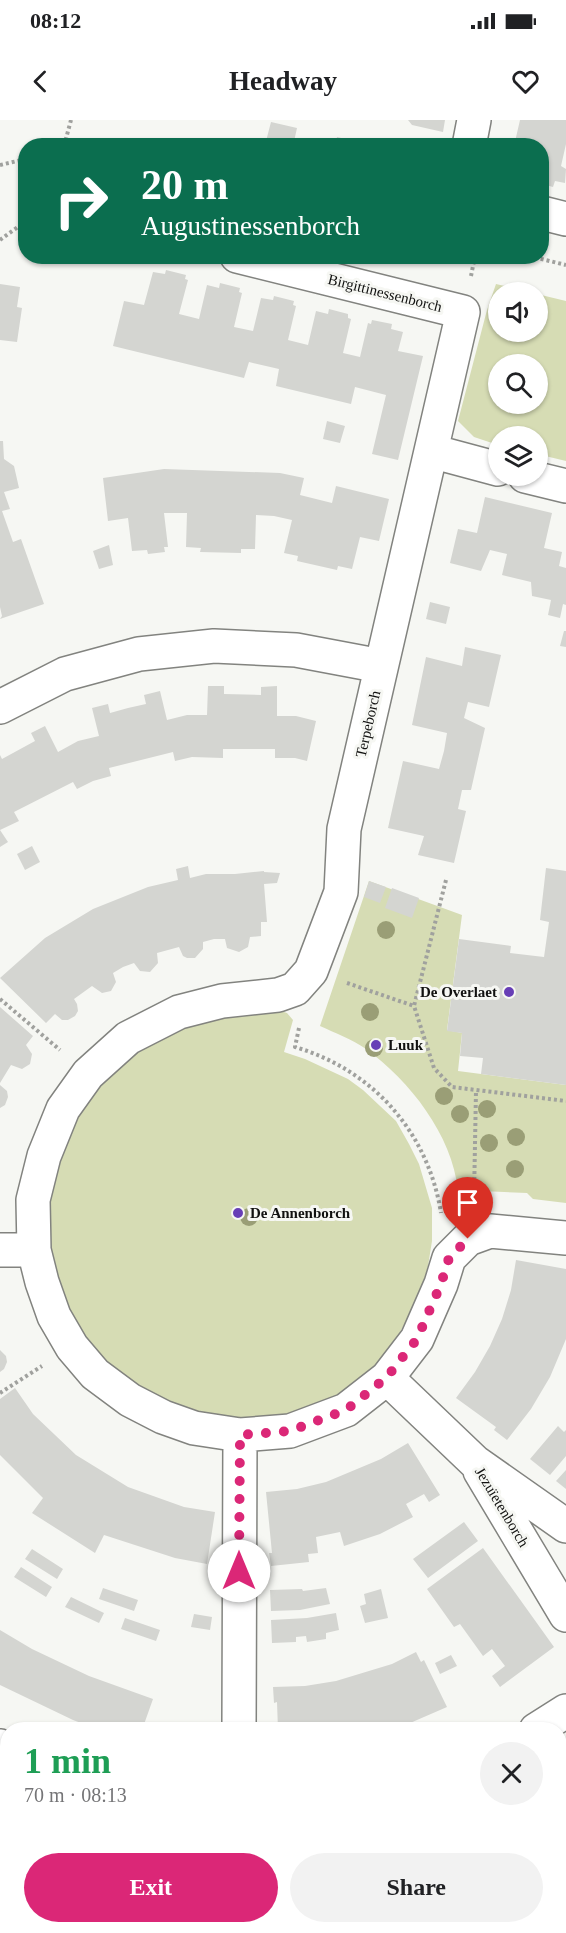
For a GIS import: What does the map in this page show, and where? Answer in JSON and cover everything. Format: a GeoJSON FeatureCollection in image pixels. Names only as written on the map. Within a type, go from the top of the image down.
{"type":"FeatureCollection","features":[{"type":"Feature","properties":{"kind":"street"},"geometry":{"type":"LineString","coordinates":[[471,138],[474,120]]}},
{"type":"Feature","properties":{"kind":"street"},"geometry":{"type":"LineString","coordinates":[[549,215],[566,219]]}},
{"type":"Feature","properties":{"kind":"street","name":"Birgittinessenborch"},"geometry":{"type":"LineString","coordinates":[[269,264],[463,312]]}},
{"type":"Feature","properties":{"kind":"street","name":"Terpeborch"},"geometry":{"type":"LineString","coordinates":[[303,980],[341,892],[344,829],[463,312]]}},
{"type":"Feature","properties":{"kind":"street"},"geometry":{"type":"LineString","coordinates":[[431,452],[488,466]]}},
{"type":"Feature","properties":{"kind":"street"},"geometry":{"type":"LineString","coordinates":[[548,482],[566,486]]}},
{"type":"Feature","properties":{"kind":"street"},"geometry":{"type":"LineString","coordinates":[[0,707],[65,674],[139,654],[214,646],[296,650],[381,666]]}},
{"type":"Feature","properties":{"kind":"street"},"geometry":{"type":"LineString","coordinates":[[303,980],[278,995],[222,1001],[179,1012],[128,1038],[88,1074],[63,1109],[44,1156],[33,1200],[34,1250],[54,1316],[72,1347],[95,1374],[130,1400],[163,1417],[194,1428],[240,1435],[290,1431],[346,1410],[387,1377],[417,1339],[441,1284],[469,1243],[566,1238]]}},
{"type":"Feature","properties":{"kind":"street"},"geometry":{"type":"LineString","coordinates":[[0,1250],[34,1250]]}},
{"type":"Feature","properties":{"kind":"street"},"geometry":{"type":"LineString","coordinates":[[387,1377],[475,1462]]}},
{"type":"Feature","properties":{"kind":"street"},"geometry":{"type":"LineString","coordinates":[[239,1722],[240,1435]]}},
{"type":"Feature","properties":{"kind":"street","name":"Jezuïetenborch"},"geometry":{"type":"LineString","coordinates":[[475,1462],[566,1526]]}},
{"type":"Feature","properties":{"kind":"street","name":"Jezuïetenborch"},"geometry":{"type":"LineString","coordinates":[[475,1462],[566,1615]]}},
{"type":"Feature","properties":{"kind":"street"},"geometry":{"type":"LineString","coordinates":[[549,1722],[566,1711]]}},
{"type":"Feature","properties":{"kind":"path"},"geometry":{"type":"LineString","coordinates":[[66,138],[71,120]]}},
{"type":"Feature","properties":{"kind":"path"},"geometry":{"type":"LineString","coordinates":[[0,165],[18,161]]}},
{"type":"Feature","properties":{"kind":"path"},"geometry":{"type":"LineString","coordinates":[[0,240],[18,227]]}},
{"type":"Feature","properties":{"kind":"path"},"geometry":{"type":"LineString","coordinates":[[549,261],[566,265]]}},
{"type":"Feature","properties":{"kind":"path"},"geometry":{"type":"LineString","coordinates":[[446,880],[414,1006],[434,1068],[453,1087],[566,1101]]}},
{"type":"Feature","properties":{"kind":"path"},"geometry":{"type":"LineString","coordinates":[[414,1006],[303,980],[301,1017],[295,1047],[318,1053],[356,1075],[386,1101],[414,1134],[432,1171],[441,1209],[469,1243]]}},
{"type":"Feature","properties":{"kind":"path"},"geometry":{"type":"LineString","coordinates":[[0,999],[88,1074]]}},
{"type":"Feature","properties":{"kind":"path"},"geometry":{"type":"LineString","coordinates":[[469,1243],[474,1223],[476,1090]]}},
{"type":"Feature","properties":{"kind":"path"},"geometry":{"type":"LineString","coordinates":[[0,1393],[72,1347]]}},
{"type":"Feature","properties":{"kind":"green space"},"geometry":{"type":"Polygon","coordinates":[[[548,297],[566,301],[566,461],[548,457],[548,426],[488,426],[488,442],[474,437],[458,421],[488,307],[488,342],[548,342],[548,297]]]}},
{"type":"Feature","properties":{"kind":"green space"},"geometry":{"type":"Polygon","coordinates":[[[369,881],[462,915],[447,1030],[462,1033],[458,1071],[566,1085],[566,1203],[533,1199],[527,1193],[458,1190],[447,1149],[438,1130],[413,1093],[366,1049],[320,1026],[369,881]]]}},
{"type":"Feature","properties":{"kind":"green space","name":"De Annenborch"},"geometry":{"type":"Polygon","coordinates":[[[275,1009],[287,1013],[293,1020],[284,1052],[348,1079],[396,1121],[419,1164],[432,1208],[432,1241],[419,1298],[395,1341],[372,1371],[340,1398],[267,1422],[176,1410],[96,1359],[60,1304],[44,1218],[57,1153],[89,1093],[150,1040],[209,1018],[275,1009]]]}},
{"type":"Feature","properties":{"kind":"building"},"geometry":{"type":"Polygon","coordinates":[[[408,120],[445,120],[443,132],[412,125],[408,120]]]}},
{"type":"Feature","properties":{"kind":"building"},"geometry":{"type":"Polygon","coordinates":[[[520,120],[566,120],[566,144],[561,166],[566,169],[565,183],[555,181],[553,187],[549,186],[549,138],[516,138],[520,120]]]}},
{"type":"Feature","properties":{"kind":"building"},"geometry":{"type":"Polygon","coordinates":[[[271,122],[297,128],[295,138],[267,138],[271,122]]]}},
{"type":"Feature","properties":{"kind":"building"},"geometry":{"type":"Polygon","coordinates":[[[166,270],[186,275],[185,279],[188,280],[179,314],[199,319],[207,285],[219,288],[220,283],[240,288],[239,292],[242,293],[234,327],[253,331],[261,298],[273,300],[274,296],[294,301],[293,305],[296,306],[288,340],[308,345],[316,311],[328,314],[329,309],[348,314],[348,318],[351,319],[343,353],[360,357],[368,323],[371,324],[372,320],[392,324],[391,329],[403,332],[398,351],[423,356],[398,460],[372,454],[386,395],[355,387],[351,404],[276,386],[279,369],[249,362],[244,378],[113,346],[124,301],[144,305],[153,272],[165,274],[166,270]]]}},
{"type":"Feature","properties":{"kind":"building"},"geometry":{"type":"Polygon","coordinates":[[[0,284],[20,287],[17,307],[22,308],[17,342],[0,340],[0,284]]]}},
{"type":"Feature","properties":{"kind":"building"},"geometry":{"type":"Polygon","coordinates":[[[327,421],[345,426],[340,443],[323,439],[327,421]]]}},
{"type":"Feature","properties":{"kind":"building"},"geometry":{"type":"Polygon","coordinates":[[[0,441],[3,441],[4,459],[14,466],[19,488],[4,492],[10,509],[2,511],[13,542],[21,539],[44,604],[0,619],[2,616],[0,607],[0,441]]]}},
{"type":"Feature","properties":{"kind":"building"},"geometry":{"type":"Polygon","coordinates":[[[164,469],[280,473],[304,478],[300,495],[332,503],[336,486],[389,499],[379,541],[360,537],[352,569],[338,566],[337,570],[297,561],[298,556],[284,553],[292,520],[274,516],[256,515],[255,549],[241,549],[241,553],[200,552],[201,548],[186,547],[187,513],[164,513],[168,547],[164,547],[165,552],[148,554],[147,550],[132,551],[128,518],[108,521],[103,478],[164,469]]]}},
{"type":"Feature","properties":{"kind":"building"},"geometry":{"type":"Polygon","coordinates":[[[485,497],[552,513],[544,548],[562,552],[559,566],[566,568],[566,605],[563,604],[560,618],[548,615],[551,600],[532,596],[531,582],[502,575],[507,554],[490,550],[481,571],[450,563],[458,529],[477,533],[485,497]]]}},
{"type":"Feature","properties":{"kind":"building"},"geometry":{"type":"Polygon","coordinates":[[[109,545],[113,565],[99,569],[93,551],[109,545]]]}},
{"type":"Feature","properties":{"kind":"building"},"geometry":{"type":"Polygon","coordinates":[[[430,602],[450,607],[446,624],[426,619],[430,602]]]}},
{"type":"Feature","properties":{"kind":"building"},"geometry":{"type":"Polygon","coordinates":[[[564,631],[566,631],[566,647],[560,646],[564,631]]]}},
{"type":"Feature","properties":{"kind":"building"},"geometry":{"type":"Polygon","coordinates":[[[465,647],[501,655],[489,707],[468,702],[464,718],[485,728],[471,790],[462,790],[458,809],[466,811],[454,863],[418,855],[424,836],[388,828],[403,761],[439,769],[444,751],[447,733],[412,725],[426,657],[462,666],[465,647]]]}},
{"type":"Feature","properties":{"kind":"building"},"geometry":{"type":"Polygon","coordinates":[[[208,686],[224,686],[224,694],[261,695],[261,687],[277,686],[277,716],[296,716],[316,721],[307,761],[295,758],[275,758],[275,749],[223,749],[223,758],[192,757],[175,761],[173,752],[109,768],[111,776],[77,789],[73,782],[14,812],[19,821],[0,830],[0,755],[2,759],[35,741],[31,733],[45,726],[58,752],[78,741],[99,736],[92,708],[108,704],[110,713],[146,704],[144,695],[160,691],[167,720],[187,715],[207,715],[208,686]]]}},
{"type":"Feature","properties":{"kind":"building"},"geometry":{"type":"Polygon","coordinates":[[[0,830],[8,842],[0,847],[0,830]]]}},
{"type":"Feature","properties":{"kind":"building"},"geometry":{"type":"Polygon","coordinates":[[[32,846],[40,862],[25,870],[17,854],[32,846]]]}},
{"type":"Feature","properties":{"kind":"building"},"geometry":{"type":"Polygon","coordinates":[[[188,866],[190,878],[206,874],[264,871],[280,873],[277,883],[264,884],[267,922],[261,922],[261,936],[250,937],[248,947],[239,952],[227,948],[225,939],[214,939],[203,942],[203,949],[195,958],[183,956],[179,947],[157,953],[158,963],[150,972],[140,971],[134,963],[123,967],[113,973],[116,982],[111,991],[102,993],[92,986],[74,999],[78,1011],[68,1020],[62,1020],[55,1014],[46,1023],[0,978],[45,938],[93,909],[148,887],[178,880],[176,869],[188,866]]]}},
{"type":"Feature","properties":{"kind":"building","name":"De Overlaet"},"geometry":{"type":"Polygon","coordinates":[[[546,868],[566,871],[566,1085],[481,1074],[483,1058],[460,1056],[462,1033],[447,1031],[459,939],[511,946],[510,953],[544,957],[549,922],[540,920],[546,868]]]}},
{"type":"Feature","properties":{"kind":"building"},"geometry":{"type":"Polygon","coordinates":[[[369,881],[386,887],[380,903],[364,897],[369,881]]]}},
{"type":"Feature","properties":{"kind":"building"},"geometry":{"type":"Polygon","coordinates":[[[392,888],[419,898],[412,918],[385,908],[392,888]]]}},
{"type":"Feature","properties":{"kind":"building"},"geometry":{"type":"Polygon","coordinates":[[[0,1007],[33,1036],[26,1045],[32,1054],[30,1064],[22,1069],[11,1065],[0,1083],[0,1007]]]}},
{"type":"Feature","properties":{"kind":"building"},"geometry":{"type":"Polygon","coordinates":[[[0,1085],[7,1091],[8,1097],[5,1105],[0,1108],[0,1085]]]}},
{"type":"Feature","properties":{"kind":"building"},"geometry":{"type":"Polygon","coordinates":[[[516,1260],[566,1269],[566,1339],[550,1377],[531,1409],[507,1440],[494,1430],[496,1427],[456,1398],[475,1372],[502,1319],[511,1290],[516,1260]]]}},
{"type":"Feature","properties":{"kind":"building"},"geometry":{"type":"Polygon","coordinates":[[[0,1350],[6,1356],[7,1362],[0,1372],[0,1350]]]}},
{"type":"Feature","properties":{"kind":"building"},"geometry":{"type":"Polygon","coordinates":[[[15,1388],[33,1414],[76,1455],[128,1487],[184,1507],[215,1512],[207,1564],[175,1558],[104,1535],[95,1553],[32,1513],[43,1498],[0,1455],[0,1399],[15,1388]]]}},
{"type":"Feature","properties":{"kind":"building"},"geometry":{"type":"Polygon","coordinates":[[[558,1426],[564,1432],[566,1430],[566,1456],[550,1475],[530,1459],[558,1426]]]}},
{"type":"Feature","properties":{"kind":"building"},"geometry":{"type":"Polygon","coordinates":[[[408,1443],[440,1495],[429,1502],[424,1494],[406,1504],[413,1517],[380,1534],[344,1546],[340,1532],[316,1537],[318,1553],[308,1554],[309,1562],[271,1566],[269,1553],[272,1553],[266,1492],[297,1489],[326,1482],[381,1459],[408,1443]]]}},
{"type":"Feature","properties":{"kind":"building"},"geometry":{"type":"Polygon","coordinates":[[[566,1470],[566,1489],[556,1481],[566,1470]]]}},
{"type":"Feature","properties":{"kind":"building"},"geometry":{"type":"Polygon","coordinates":[[[464,1522],[478,1541],[428,1578],[413,1559],[464,1522]]]}},
{"type":"Feature","properties":{"kind":"building"},"geometry":{"type":"Polygon","coordinates":[[[483,1548],[554,1647],[500,1687],[492,1676],[505,1666],[492,1649],[483,1656],[460,1624],[454,1627],[427,1589],[483,1548]]]}},
{"type":"Feature","properties":{"kind":"building"},"geometry":{"type":"Polygon","coordinates":[[[32,1549],[63,1569],[57,1579],[25,1559],[32,1549]]]}},
{"type":"Feature","properties":{"kind":"building"},"geometry":{"type":"Polygon","coordinates":[[[21,1567],[52,1587],[46,1597],[14,1577],[21,1567]]]}},
{"type":"Feature","properties":{"kind":"building"},"geometry":{"type":"Polygon","coordinates":[[[103,1588],[138,1600],[134,1611],[99,1599],[103,1588]]]}},
{"type":"Feature","properties":{"kind":"building"},"geometry":{"type":"Polygon","coordinates":[[[326,1588],[330,1604],[300,1610],[271,1611],[270,1590],[302,1589],[303,1591],[326,1588]]]}},
{"type":"Feature","properties":{"kind":"building"},"geometry":{"type":"Polygon","coordinates":[[[381,1589],[388,1618],[365,1623],[360,1606],[366,1604],[364,1594],[381,1589]]]}},
{"type":"Feature","properties":{"kind":"building"},"geometry":{"type":"Polygon","coordinates":[[[71,1597],[104,1613],[99,1623],[65,1607],[71,1597]]]}},
{"type":"Feature","properties":{"kind":"building"},"geometry":{"type":"Polygon","coordinates":[[[336,1613],[339,1630],[326,1633],[326,1639],[307,1642],[306,1636],[296,1637],[296,1642],[272,1643],[271,1620],[307,1618],[336,1613]]]}},
{"type":"Feature","properties":{"kind":"building"},"geometry":{"type":"Polygon","coordinates":[[[194,1614],[212,1617],[210,1630],[191,1627],[194,1614]]]}},
{"type":"Feature","properties":{"kind":"building"},"geometry":{"type":"Polygon","coordinates":[[[125,1618],[160,1630],[156,1641],[121,1629],[125,1618]]]}},
{"type":"Feature","properties":{"kind":"building"},"geometry":{"type":"Polygon","coordinates":[[[0,1630],[32,1649],[89,1676],[153,1699],[145,1722],[78,1722],[0,1685],[0,1630]]]}},
{"type":"Feature","properties":{"kind":"building"},"geometry":{"type":"Polygon","coordinates":[[[416,1652],[421,1662],[424,1660],[447,1707],[412,1722],[278,1722],[277,1702],[274,1703],[273,1687],[305,1686],[336,1681],[392,1664],[416,1652]]]}},
{"type":"Feature","properties":{"kind":"building"},"geometry":{"type":"Polygon","coordinates":[[[451,1655],[457,1666],[440,1674],[435,1663],[451,1655]]]}},
{"type":"Feature","properties":{"kind":"place","name":"De Overlaet"},"geometry":{"type":"Point","coordinates":[509,992]}},
{"type":"Feature","properties":{"kind":"place","name":"Luuk"},"geometry":{"type":"Point","coordinates":[376,1045]}},
{"type":"Feature","properties":{"kind":"place","name":"De Annenborch"},"geometry":{"type":"Point","coordinates":[238,1213]}},
{"type":"Feature","properties":{"kind":"route"},"geometry":{"type":"LineString","coordinates":[[239,1571],[240,1435],[290,1431],[346,1410],[387,1377],[417,1339],[441,1284],[449,1258],[468,1239]]}}]}
